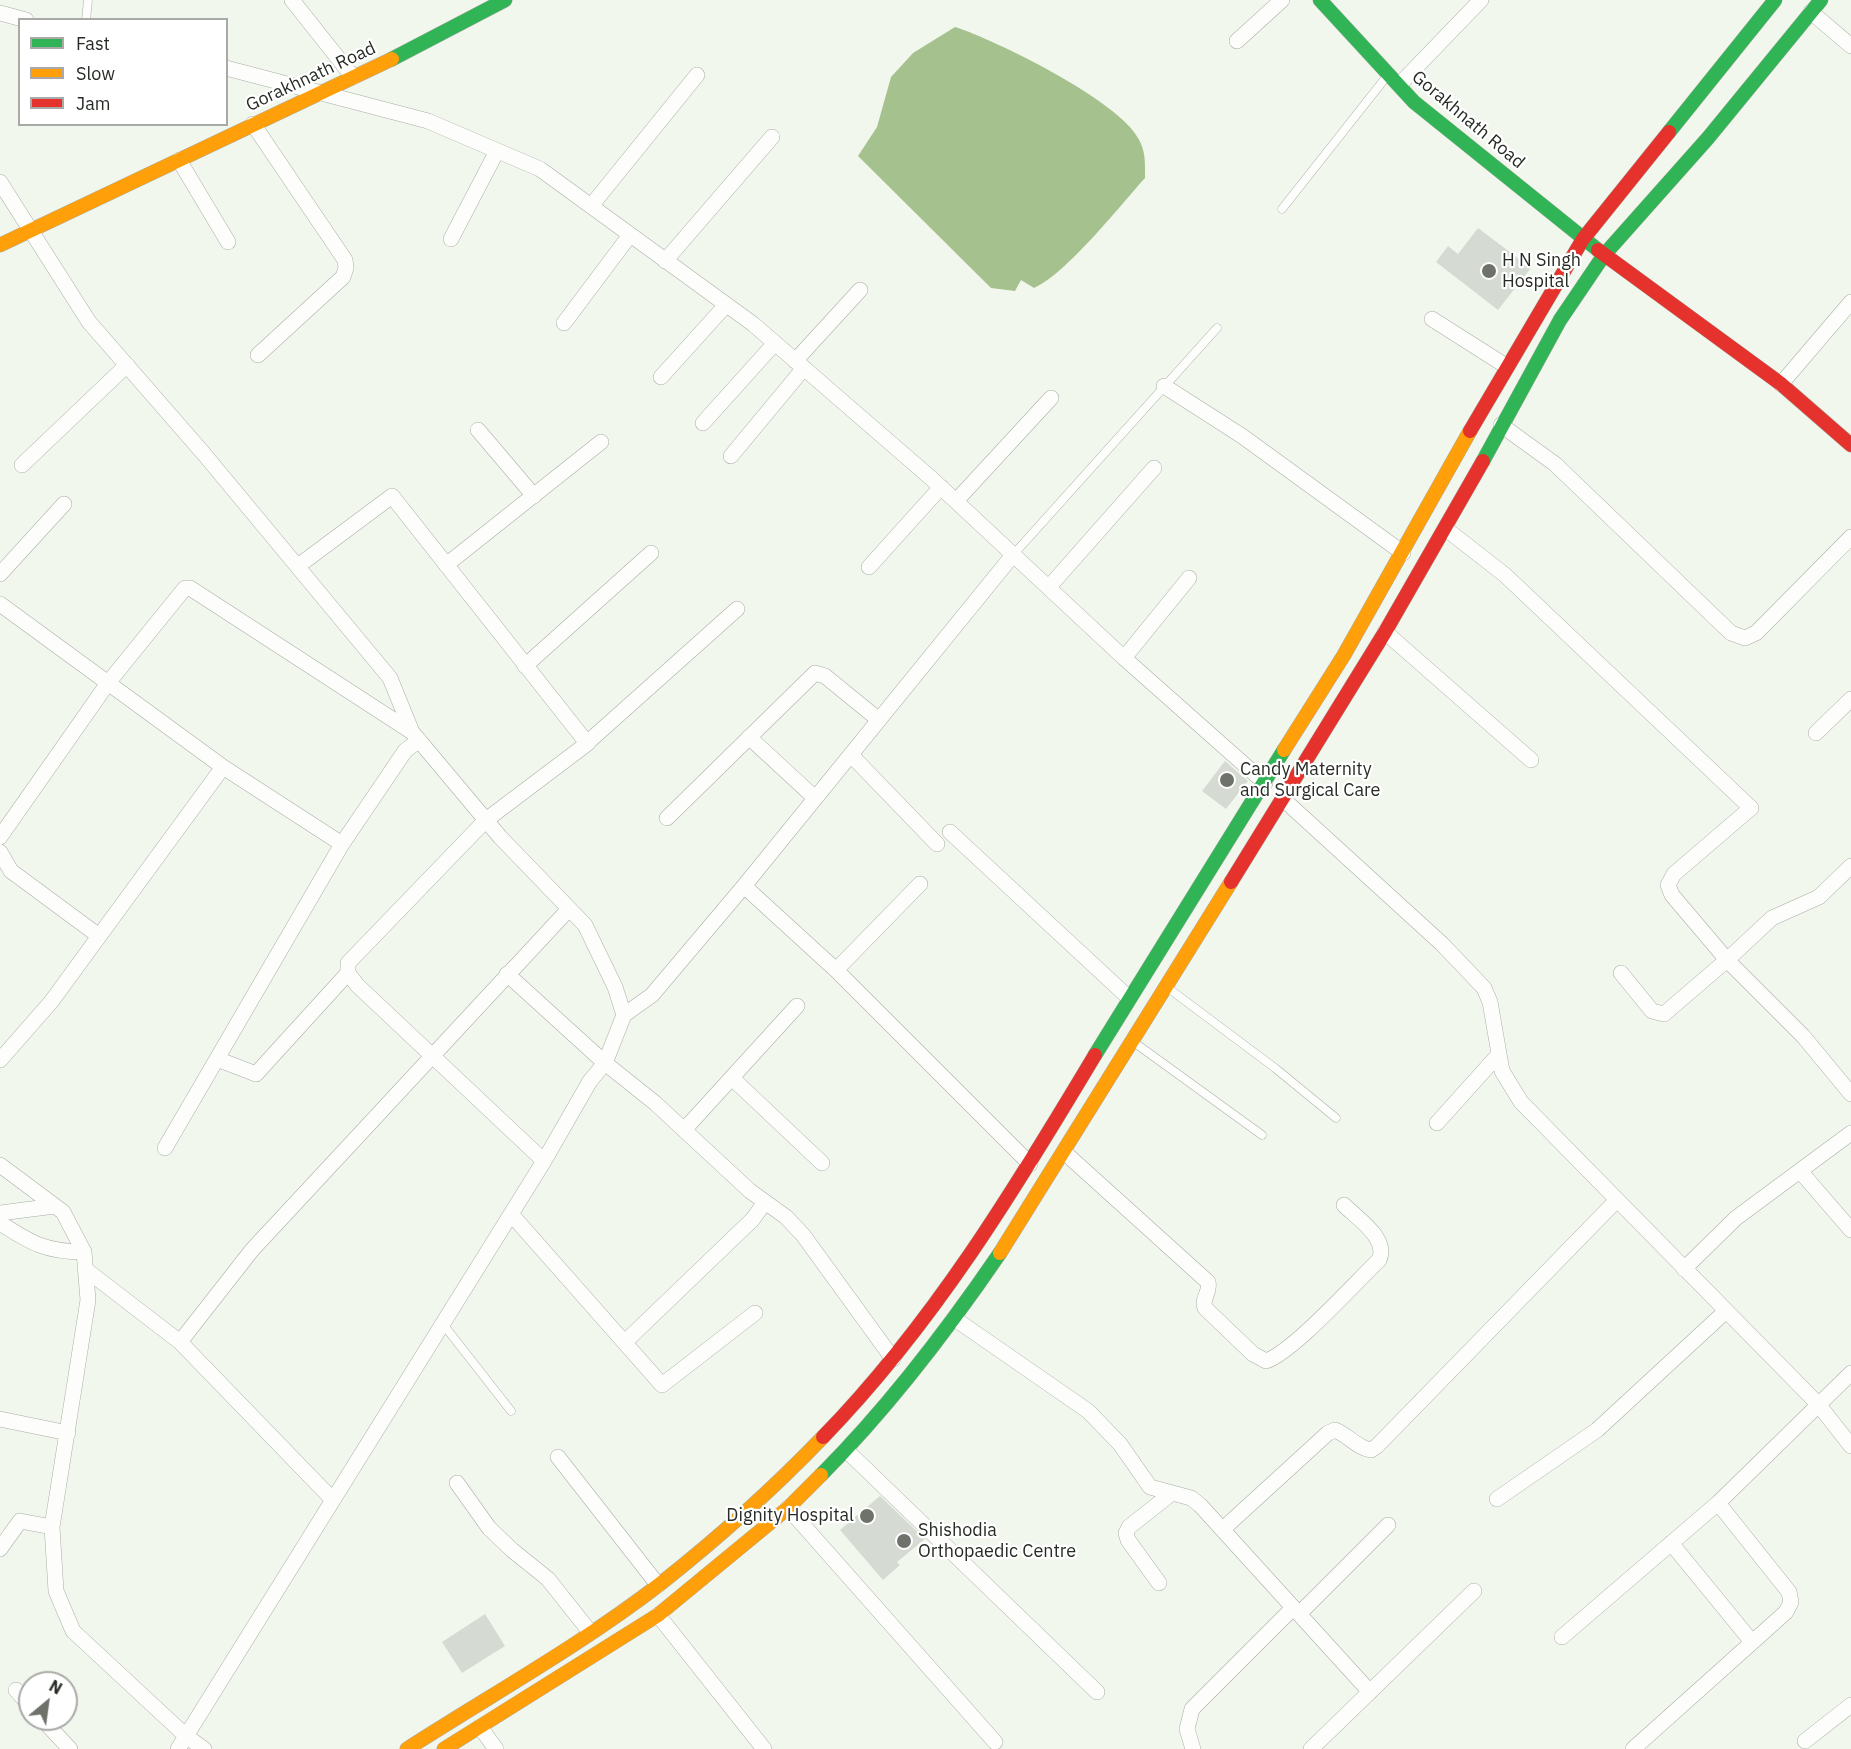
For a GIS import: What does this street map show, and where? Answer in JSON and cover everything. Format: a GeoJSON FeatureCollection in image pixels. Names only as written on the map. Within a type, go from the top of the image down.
{"type":"FeatureCollection","features":[{"type":"Feature","properties":{"kind":"main road","name":"Gorakhnath Road"},"geometry":{"type":"LineString","coordinates":[[0,245],[323,92],[506,0]]}},
{"type":"Feature","properties":{"kind":"main road","name":"Gorakhnath Road"},"geometry":{"type":"LineString","coordinates":[[1320,0],[1414,102],[1583,239],[1781,384],[1851,445]]}},
{"type":"Feature","properties":{"kind":"main road"},"geometry":{"type":"LineString","coordinates":[[407,1749],[590,1632],[658,1585],[718,1536],[792,1468],[864,1395],[893,1359],[944,1293],[1030,1164],[1129,998],[1344,655],[1506,366],[1583,239],[1775,0]]}},
{"type":"Feature","properties":{"kind":"main road"},"geometry":{"type":"LineString","coordinates":[[444,1749],[658,1615],[788,1508],[846,1450],[955,1319],[1015,1232],[1165,985],[1385,632],[1446,529],[1560,320],[1604,255],[1708,138],[1816,6]]}},
{"type":"Feature","properties":{"kind":"street"},"geometry":{"type":"LineString","coordinates":[[292,0],[353,77]]}},
{"type":"Feature","properties":{"kind":"street"},"geometry":{"type":"LineString","coordinates":[[1237,41],[1282,0]]}},
{"type":"Feature","properties":{"kind":"street"},"geometry":{"type":"LineString","coordinates":[[1393,79],[1480,0]]}},
{"type":"Feature","properties":{"kind":"street"},"geometry":{"type":"LineString","coordinates":[[1816,6],[1851,46]]}},
{"type":"Feature","properties":{"kind":"street"},"geometry":{"type":"LineString","coordinates":[[0,13],[19,18]]}},
{"type":"Feature","properties":{"kind":"street"},"geometry":{"type":"LineString","coordinates":[[228,68],[428,121],[540,169],[726,304],[800,364],[956,501],[1124,657],[1265,783]]}},
{"type":"Feature","properties":{"kind":"street"},"geometry":{"type":"LineString","coordinates":[[591,206],[697,75]]}},
{"type":"Feature","properties":{"kind":"street"},"geometry":{"type":"LineString","coordinates":[[254,124],[345,260],[346,268],[343,277],[258,354]]}},
{"type":"Feature","properties":{"kind":"street"},"geometry":{"type":"LineString","coordinates":[[666,261],[772,137]]}},
{"type":"Feature","properties":{"kind":"street"},"geometry":{"type":"LineString","coordinates":[[451,239],[497,151]]}},
{"type":"Feature","properties":{"kind":"street"},"geometry":{"type":"LineString","coordinates":[[179,160],[228,242]]}},
{"type":"Feature","properties":{"kind":"street"},"geometry":{"type":"LineString","coordinates":[[0,182],[89,322],[298,566],[390,678],[415,736]]}},
{"type":"Feature","properties":{"kind":"street"},"geometry":{"type":"LineString","coordinates":[[564,323],[630,235]]}},
{"type":"Feature","properties":{"kind":"street"},"geometry":{"type":"LineString","coordinates":[[731,456],[800,364],[860,290]]}},
{"type":"Feature","properties":{"kind":"street"},"geometry":{"type":"LineString","coordinates":[[1781,384],[1851,302]]}},
{"type":"Feature","properties":{"kind":"street"},"geometry":{"type":"LineString","coordinates":[[661,377],[726,304]]}},
{"type":"Feature","properties":{"kind":"street"},"geometry":{"type":"LineString","coordinates":[[1432,319],[1506,366]]}},
{"type":"Feature","properties":{"kind":"street"},"geometry":{"type":"LineString","coordinates":[[703,423],[775,343]]}},
{"type":"Feature","properties":{"kind":"street"},"geometry":{"type":"LineString","coordinates":[[22,465],[127,365]]}},
{"type":"Feature","properties":{"kind":"street"},"geometry":{"type":"LineString","coordinates":[[1164,386],[1242,435],[1402,553]]}},
{"type":"Feature","properties":{"kind":"street"},"geometry":{"type":"LineString","coordinates":[[956,501],[1051,398]]}},
{"type":"Feature","properties":{"kind":"street"},"geometry":{"type":"LineString","coordinates":[[1501,425],[1555,464],[1731,633],[1745,638],[1756,633],[1851,537]]}},
{"type":"Feature","properties":{"kind":"street"},"geometry":{"type":"LineString","coordinates":[[478,430],[534,496]]}},
{"type":"Feature","properties":{"kind":"street"},"geometry":{"type":"LineString","coordinates":[[446,566],[601,442]]}},
{"type":"Feature","properties":{"kind":"street"},"geometry":{"type":"LineString","coordinates":[[1048,587],[1154,468]]}},
{"type":"Feature","properties":{"kind":"street"},"geometry":{"type":"LineString","coordinates":[[869,567],[940,487]]}},
{"type":"Feature","properties":{"kind":"street"},"geometry":{"type":"LineString","coordinates":[[298,566],[392,496],[584,742],[588,743]]}},
{"type":"Feature","properties":{"kind":"street"},"geometry":{"type":"LineString","coordinates":[[0,574],[64,504]]}},
{"type":"Feature","properties":{"kind":"street"},"geometry":{"type":"LineString","coordinates":[[1446,529],[1505,575],[1751,808],[1674,874],[1668,885],[1672,895],[1727,960],[1803,1036],[1851,1094]]}},
{"type":"Feature","properties":{"kind":"street"},"geometry":{"type":"LineString","coordinates":[[525,666],[651,553]]}},
{"type":"Feature","properties":{"kind":"street"},"geometry":{"type":"LineString","coordinates":[[182,1743],[544,1161],[590,1081],[605,1063],[624,1015],[652,995],[744,886],[1013,555]]}},
{"type":"Feature","properties":{"kind":"street"},"geometry":{"type":"LineString","coordinates":[[1124,657],[1189,578]]}},
{"type":"Feature","properties":{"kind":"street"},"geometry":{"type":"LineString","coordinates":[[0,837],[108,683],[181,590],[190,588],[415,736],[486,820],[585,926],[615,987],[624,1015]]}},
{"type":"Feature","properties":{"kind":"street"},"geometry":{"type":"LineString","coordinates":[[0,604],[223,767],[342,844]]}},
{"type":"Feature","properties":{"kind":"street"},"geometry":{"type":"LineString","coordinates":[[544,1161],[357,985],[348,973],[348,963],[486,820],[588,743],[736,609]]}},
{"type":"Feature","properties":{"kind":"street"},"geometry":{"type":"LineString","coordinates":[[1385,632],[1531,760]]}},
{"type":"Feature","properties":{"kind":"street"},"geometry":{"type":"LineString","coordinates":[[667,818],[815,673],[825,676],[879,720]]}},
{"type":"Feature","properties":{"kind":"street"},"geometry":{"type":"LineString","coordinates":[[1816,733],[1851,699]]}},
{"type":"Feature","properties":{"kind":"street"},"geometry":{"type":"LineString","coordinates":[[165,1148],[342,844],[415,736]]}},
{"type":"Feature","properties":{"kind":"street"},"geometry":{"type":"LineString","coordinates":[[749,737],[815,798]]}},
{"type":"Feature","properties":{"kind":"street"},"geometry":{"type":"LineString","coordinates":[[851,755],[937,844]]}},
{"type":"Feature","properties":{"kind":"street"},"geometry":{"type":"LineString","coordinates":[[0,1059],[51,1002],[223,767]]}},
{"type":"Feature","properties":{"kind":"street"},"geometry":{"type":"LineString","coordinates":[[1283,799],[1442,944],[1484,988],[1490,1002],[1502,1071],[1521,1102],[1818,1404],[1851,1446]]}},
{"type":"Feature","properties":{"kind":"street"},"geometry":{"type":"LineString","coordinates":[[950,832],[1129,998]]}},
{"type":"Feature","properties":{"kind":"street"},"geometry":{"type":"LineString","coordinates":[[0,852],[11,871],[99,936]]}},
{"type":"Feature","properties":{"kind":"street"},"geometry":{"type":"LineString","coordinates":[[1622,973],[1652,1011],[1664,1014],[1772,918],[1819,897],[1851,866]]}},
{"type":"Feature","properties":{"kind":"street"},"geometry":{"type":"LineString","coordinates":[[836,970],[920,884]]}},
{"type":"Feature","properties":{"kind":"street"},"geometry":{"type":"LineString","coordinates":[[744,886],[836,970],[1030,1164]]}},
{"type":"Feature","properties":{"kind":"street"},"geometry":{"type":"LineString","coordinates":[[180,1342],[252,1250],[569,909]]}},
{"type":"Feature","properties":{"kind":"street"},"geometry":{"type":"LineString","coordinates":[[217,1059],[256,1074],[348,973]]}},
{"type":"Feature","properties":{"kind":"street"},"geometry":{"type":"LineString","coordinates":[[507,974],[605,1063],[765,1202],[786,1217],[803,1235],[893,1359]]}},
{"type":"Feature","properties":{"kind":"street"},"geometry":{"type":"LineString","coordinates":[[684,1130],[797,1006]]}},
{"type":"Feature","properties":{"kind":"street"},"geometry":{"type":"LineString","coordinates":[[1437,1123],[1499,1054]]}},
{"type":"Feature","properties":{"kind":"street"},"geometry":{"type":"LineString","coordinates":[[732,1078],[822,1163]]}},
{"type":"Feature","properties":{"kind":"street"},"geometry":{"type":"LineString","coordinates":[[1684,1269],[1736,1218],[1851,1133]]}},
{"type":"Feature","properties":{"kind":"street"},"geometry":{"type":"LineString","coordinates":[[1064,1152],[1208,1282],[1209,1288],[1203,1302],[1204,1308],[1253,1354],[1266,1361],[1275,1358],[1293,1343],[1379,1260],[1382,1248],[1378,1239],[1344,1205]]}},
{"type":"Feature","properties":{"kind":"street"},"geometry":{"type":"LineString","coordinates":[[0,1165],[63,1212],[84,1252],[88,1300],[52,1527],[56,1591],[73,1631],[182,1743],[204,1749]]}},
{"type":"Feature","properties":{"kind":"street"},"geometry":{"type":"LineString","coordinates":[[1800,1171],[1851,1230]]}},
{"type":"Feature","properties":{"kind":"street"},"geometry":{"type":"LineString","coordinates":[[1223,1529],[1328,1433],[1335,1430],[1343,1433],[1363,1449],[1371,1450],[1377,1446],[1616,1201]]}},
{"type":"Feature","properties":{"kind":"street"},"geometry":{"type":"LineString","coordinates":[[626,1341],[753,1219],[765,1202]]}},
{"type":"Feature","properties":{"kind":"street"},"geometry":{"type":"LineString","coordinates":[[0,1213],[55,1206]]}},
{"type":"Feature","properties":{"kind":"street"},"geometry":{"type":"LineString","coordinates":[[511,1214],[626,1341],[658,1383],[664,1385],[755,1313]]}},
{"type":"Feature","properties":{"kind":"street"},"geometry":{"type":"LineString","coordinates":[[0,1223],[39,1247],[64,1252],[84,1252]]}},
{"type":"Feature","properties":{"kind":"street"},"geometry":{"type":"LineString","coordinates":[[85,1269],[180,1342],[333,1500]]}},
{"type":"Feature","properties":{"kind":"street"},"geometry":{"type":"LineString","coordinates":[[1497,1499],[1597,1430],[1726,1311]]}},
{"type":"Feature","properties":{"kind":"street"},"geometry":{"type":"LineString","coordinates":[[955,1319],[1088,1411],[1120,1444],[1150,1487],[1196,1502],[1370,1692]]}},
{"type":"Feature","properties":{"kind":"street"},"geometry":{"type":"LineString","coordinates":[[1562,1637],[1718,1503],[1851,1373]]}},
{"type":"Feature","properties":{"kind":"street"},"geometry":{"type":"LineString","coordinates":[[0,1419],[68,1433]]}},
{"type":"Feature","properties":{"kind":"street"},"geometry":{"type":"LineString","coordinates":[[846,1450],[1097,1692]]}},
{"type":"Feature","properties":{"kind":"street"},"geometry":{"type":"LineString","coordinates":[[558,1457],[658,1585]]}},
{"type":"Feature","properties":{"kind":"street"},"geometry":{"type":"LineString","coordinates":[[457,1483],[489,1528],[548,1579],[590,1632]]}},
{"type":"Feature","properties":{"kind":"street"},"geometry":{"type":"LineString","coordinates":[[1159,1583],[1128,1540],[1126,1533],[1129,1527],[1172,1493]]}},
{"type":"Feature","properties":{"kind":"street"},"geometry":{"type":"LineString","coordinates":[[1633,1749],[1786,1612],[1791,1602],[1789,1592],[1718,1503]]}},
{"type":"Feature","properties":{"kind":"street"},"geometry":{"type":"LineString","coordinates":[[788,1508],[995,1742]]}},
{"type":"Feature","properties":{"kind":"street"},"geometry":{"type":"LineString","coordinates":[[0,1549],[20,1521],[52,1527]]}},
{"type":"Feature","properties":{"kind":"street"},"geometry":{"type":"LineString","coordinates":[[1193,1749],[1187,1729],[1192,1709],[1388,1525]]}},
{"type":"Feature","properties":{"kind":"street"},"geometry":{"type":"LineString","coordinates":[[1671,1544],[1752,1642]]}},
{"type":"Feature","properties":{"kind":"street"},"geometry":{"type":"LineString","coordinates":[[1311,1749],[1474,1591]]}},
{"type":"Feature","properties":{"kind":"street"},"geometry":{"type":"LineString","coordinates":[[658,1615],[764,1749]]}},
{"type":"Feature","properties":{"kind":"street"},"geometry":{"type":"LineString","coordinates":[[1805,1741],[1851,1705]]}},
{"type":"Feature","properties":{"kind":"street"},"geometry":{"type":"LineString","coordinates":[[480,1727],[496,1749]]}},
{"type":"Feature","properties":{"kind":"street"},"geometry":{"type":"LineString","coordinates":[[53,1731],[70,1749]]}},
{"type":"Feature","properties":{"kind":"lane"},"geometry":{"type":"LineString","coordinates":[[86,18],[88,0]]}},
{"type":"Feature","properties":{"kind":"lane"},"geometry":{"type":"LineString","coordinates":[[1282,209],[1393,79]]}},
{"type":"Feature","properties":{"kind":"lane"},"geometry":{"type":"LineString","coordinates":[[1013,555],[1217,328]]}},
{"type":"Feature","properties":{"kind":"lane"},"geometry":{"type":"LineString","coordinates":[[1165,985],[1336,1119]]}},
{"type":"Feature","properties":{"kind":"lane"},"geometry":{"type":"LineString","coordinates":[[1131,1041],[1262,1134]]}},
{"type":"Feature","properties":{"kind":"lane"},"geometry":{"type":"LineString","coordinates":[[443,1324],[511,1411]]}},
{"type":"Feature","properties":{"kind":"shaded area"},"geometry":{"type":"Polygon","coordinates":[[[955,27],[1026,58],[1083,90],[1126,123],[1138,138],[1142,148],[1145,178],[1076,255],[1034,288],[1021,280],[1015,291],[991,288],[858,156],[877,127],[891,77],[913,53],[955,27]]]}},
{"type":"Feature","properties":{"kind":"building"},"geometry":{"type":"Polygon","coordinates":[[[1478,228],[1531,268],[1498,310],[1436,262],[1448,246],[1458,254],[1478,228]]]}},
{"type":"Feature","properties":{"kind":"building"},"geometry":{"type":"Polygon","coordinates":[[[1225,761],[1248,781],[1226,809],[1202,791],[1225,761]]]}},
{"type":"Feature","properties":{"kind":"building"},"geometry":{"type":"Polygon","coordinates":[[[880,1496],[925,1539],[897,1562],[900,1565],[883,1580],[840,1530],[880,1496]]]}},
{"type":"Feature","properties":{"kind":"building"},"geometry":{"type":"Polygon","coordinates":[[[485,1614],[505,1646],[462,1673],[442,1642],[485,1614]]]}},
{"type":"Feature","properties":{"kind":"traffic: fast"},"geometry":{"type":"LineString","coordinates":[[392,59],[505,0]]}},
{"type":"Feature","properties":{"kind":"traffic: fast"},"geometry":{"type":"LineString","coordinates":[[1320,0],[1414,102],[1598,250]]}},
{"type":"Feature","properties":{"kind":"traffic: fast"},"geometry":{"type":"LineString","coordinates":[[1669,132],[1775,0]]}},
{"type":"Feature","properties":{"kind":"traffic: fast"},"geometry":{"type":"LineString","coordinates":[[1483,461],[1560,320],[1604,255],[1708,138],[1821,0]]}},
{"type":"Feature","properties":{"kind":"traffic: fast"},"geometry":{"type":"LineString","coordinates":[[1095,1055],[1284,750]]}},
{"type":"Feature","properties":{"kind":"traffic: fast"},"geometry":{"type":"LineString","coordinates":[[821,1475],[893,1396],[959,1312],[1000,1253]]}},
{"type":"Feature","properties":{"kind":"traffic: slow"},"geometry":{"type":"LineString","coordinates":[[0,245],[392,59]]}},
{"type":"Feature","properties":{"kind":"traffic: slow"},"geometry":{"type":"LineString","coordinates":[[1284,750],[1344,655],[1470,431]]}},
{"type":"Feature","properties":{"kind":"traffic: slow"},"geometry":{"type":"LineString","coordinates":[[1000,1253],[1231,882]]}},
{"type":"Feature","properties":{"kind":"traffic: slow"},"geometry":{"type":"LineString","coordinates":[[407,1749],[567,1649],[660,1584],[744,1514],[823,1437]]}},
{"type":"Feature","properties":{"kind":"traffic: slow"},"geometry":{"type":"LineString","coordinates":[[444,1749],[658,1615],[788,1508],[821,1475]]}},
{"type":"Feature","properties":{"kind":"traffic: jam"},"geometry":{"type":"LineString","coordinates":[[1470,431],[1583,239],[1669,132]]}},
{"type":"Feature","properties":{"kind":"traffic: jam"},"geometry":{"type":"LineString","coordinates":[[1598,250],[1781,384],[1851,445]]}},
{"type":"Feature","properties":{"kind":"traffic: jam"},"geometry":{"type":"LineString","coordinates":[[1231,882],[1385,632],[1483,461]]}},
{"type":"Feature","properties":{"kind":"traffic: jam"},"geometry":{"type":"LineString","coordinates":[[823,1437],[863,1394],[936,1302],[1003,1205],[1095,1055]]}},
{"type":"Feature","properties":{"kind":"place","name":"H N Singh Hospital"},"geometry":{"type":"Point","coordinates":[1489,271]}},
{"type":"Feature","properties":{"kind":"place","name":"Candy Maternity and Surgical Care"},"geometry":{"type":"Point","coordinates":[1227,780]}},
{"type":"Feature","properties":{"kind":"place","name":"Dignity Hospital"},"geometry":{"type":"Point","coordinates":[867,1516]}},
{"type":"Feature","properties":{"kind":"place","name":"Shishodia Orthopaedic Centre"},"geometry":{"type":"Point","coordinates":[904,1541]}}]}
